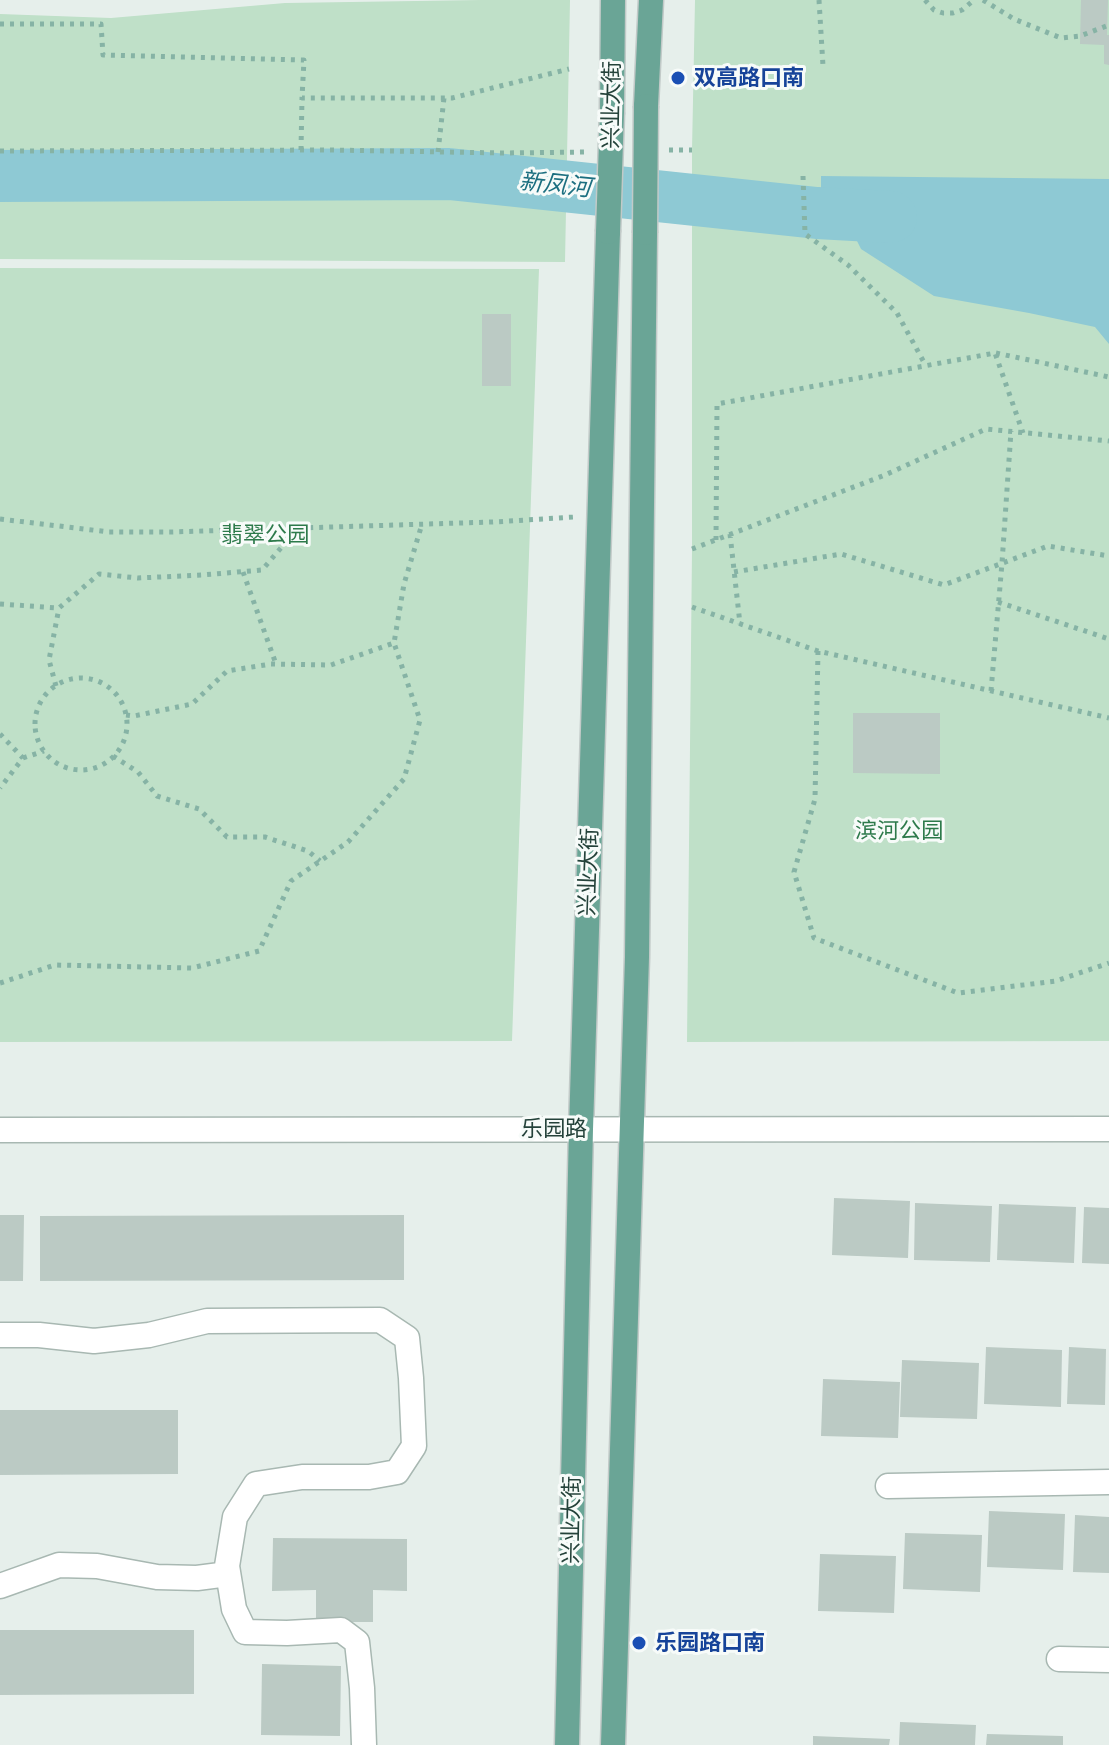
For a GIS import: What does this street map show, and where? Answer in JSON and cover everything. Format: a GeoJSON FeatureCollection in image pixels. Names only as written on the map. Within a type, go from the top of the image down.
{"type":"FeatureCollection","features":[{"type":"Feature","properties":{"kind":"main road","name":"兴业大街"},"geometry":{"type":"LineString","coordinates":[[567,1745],[613,0]]}},
{"type":"Feature","properties":{"kind":"main road","name":"兴业大街"},"geometry":{"type":"LineString","coordinates":[[613,1745],[637,957],[646,106],[651,0]]}},
{"type":"Feature","properties":{"kind":"street","name":"乐园路"},"geometry":{"type":"LineString","coordinates":[[0,1130],[1109,1129]]}},
{"type":"Feature","properties":{"kind":"street"},"geometry":{"type":"LineString","coordinates":[[0,1335],[39,1335],[94,1341],[149,1335],[207,1321],[380,1320],[407,1338],[414,1446],[397,1472],[369,1477],[302,1477],[256,1484],[235,1517],[227,1566],[234,1609],[245,1632],[341,1630],[357,1642],[364,1745]]}},
{"type":"Feature","properties":{"kind":"street"},"geometry":{"type":"LineString","coordinates":[[888,1486],[1109,1482]]}},
{"type":"Feature","properties":{"kind":"street"},"geometry":{"type":"LineString","coordinates":[[0,1586],[59,1565],[97,1566],[157,1577],[197,1578],[228,1574]]}},
{"type":"Feature","properties":{"kind":"street"},"geometry":{"type":"LineString","coordinates":[[1059,1659],[1109,1660]]}},
{"type":"Feature","properties":{"kind":"path"},"geometry":{"type":"LineString","coordinates":[[819,0],[823,66]]}},
{"type":"Feature","properties":{"kind":"path"},"geometry":{"type":"LineString","coordinates":[[925,0],[934,10],[953,13],[974,0]]}},
{"type":"Feature","properties":{"kind":"path"},"geometry":{"type":"LineString","coordinates":[[983,0],[1014,19],[1061,38],[1080,36],[1109,25]]}},
{"type":"Feature","properties":{"kind":"path"},"geometry":{"type":"LineString","coordinates":[[0,24],[101,24],[103,55],[304,60],[301,150]]}},
{"type":"Feature","properties":{"kind":"path"},"geometry":{"type":"LineString","coordinates":[[302,98],[452,98],[569,69]]}},
{"type":"Feature","properties":{"kind":"path"},"geometry":{"type":"LineString","coordinates":[[438,152],[444,98]]}},
{"type":"Feature","properties":{"kind":"path"},"geometry":{"type":"LineString","coordinates":[[661,150],[692,150]]}},
{"type":"Feature","properties":{"kind":"path"},"geometry":{"type":"LineString","coordinates":[[0,151],[598,152]]}},
{"type":"Feature","properties":{"kind":"path"},"geometry":{"type":"LineString","coordinates":[[803,176],[805,234],[848,265],[897,313],[926,366]]}},
{"type":"Feature","properties":{"kind":"path"},"geometry":{"type":"LineString","coordinates":[[995,353],[1023,433]]}},
{"type":"Feature","properties":{"kind":"path"},"geometry":{"type":"LineString","coordinates":[[716,540],[717,404],[995,353],[1109,377]]}},
{"type":"Feature","properties":{"kind":"path"},"geometry":{"type":"LineString","coordinates":[[692,549],[885,475],[986,429],[1109,441]]}},
{"type":"Feature","properties":{"kind":"path"},"geometry":{"type":"LineString","coordinates":[[991,691],[1011,431]]}},
{"type":"Feature","properties":{"kind":"path"},"geometry":{"type":"LineString","coordinates":[[0,519],[109,532],[171,532],[600,516]]}},
{"type":"Feature","properties":{"kind":"path"},"geometry":{"type":"LineString","coordinates":[[0,983],[55,965],[192,968],[259,951],[291,881],[348,842],[404,779],[420,720],[394,643],[404,584],[422,524]]}},
{"type":"Feature","properties":{"kind":"path"},"geometry":{"type":"LineString","coordinates":[[56,686],[49,660],[59,608],[99,574],[138,578],[262,570],[299,528]]}},
{"type":"Feature","properties":{"kind":"path"},"geometry":{"type":"LineString","coordinates":[[730,534],[740,624]]}},
{"type":"Feature","properties":{"kind":"path"},"geometry":{"type":"LineString","coordinates":[[734,572],[841,554],[944,585],[1048,546],[1109,556]]}},
{"type":"Feature","properties":{"kind":"path"},"geometry":{"type":"LineString","coordinates":[[243,572],[276,664]]}},
{"type":"Feature","properties":{"kind":"path"},"geometry":{"type":"LineString","coordinates":[[998,602],[1109,639]]}},
{"type":"Feature","properties":{"kind":"path"},"geometry":{"type":"LineString","coordinates":[[0,604],[59,608]]}},
{"type":"Feature","properties":{"kind":"path"},"geometry":{"type":"LineString","coordinates":[[692,607],[818,651],[1109,718]]}},
{"type":"Feature","properties":{"kind":"path"},"geometry":{"type":"LineString","coordinates":[[126,715],[192,704],[227,671],[276,664],[331,665],[394,643]]}},
{"type":"Feature","properties":{"kind":"path"},"geometry":{"type":"LineString","coordinates":[[818,651],[815,799],[794,872],[814,938],[958,993],[1056,981],[1109,963]]}},
{"type":"Feature","properties":{"kind":"path"},"geometry":{"type":"LineString","coordinates":[[77,678],[99,682],[117,695],[126,715],[125,737],[121,747],[97,767],[66,768],[44,751],[37,740],[35,719],[42,700],[56,686],[77,678]]}},
{"type":"Feature","properties":{"kind":"path"},"geometry":{"type":"LineString","coordinates":[[0,734],[23,758]]}},
{"type":"Feature","properties":{"kind":"path"},"geometry":{"type":"LineString","coordinates":[[0,788],[23,758],[44,751]]}},
{"type":"Feature","properties":{"kind":"path"},"geometry":{"type":"LineString","coordinates":[[113,756],[138,772],[157,796],[199,809],[227,837],[265,837],[308,851],[320,861]]}},
{"type":"Feature","properties":{"kind":"green space"},"geometry":{"type":"Polygon","coordinates":[[[570,0],[565,262],[0,259],[0,14],[111,18],[285,3],[570,0]]]}},
{"type":"Feature","properties":{"kind":"green space","name":"滨河公园"},"geometry":{"type":"Polygon","coordinates":[[[695,0],[1109,0],[1109,1041],[687,1042],[695,0]]]}},
{"type":"Feature","properties":{"kind":"green space","name":"翡翠公园"},"geometry":{"type":"Polygon","coordinates":[[[0,268],[539,269],[512,1041],[0,1042],[0,268]]]}},
{"type":"Feature","properties":{"kind":"water"},"geometry":{"type":"Polygon","coordinates":[[[821,176],[1109,179],[1109,344],[1095,327],[934,296],[861,249],[847,221],[821,219],[821,176]]]}},
{"type":"Feature","properties":{"kind":"building"},"geometry":{"type":"Polygon","coordinates":[[[1081,0],[1108,0],[1109,65],[1104,64],[1104,45],[1080,44],[1081,0]]]}},
{"type":"Feature","properties":{"kind":"building"},"geometry":{"type":"Polygon","coordinates":[[[482,314],[511,314],[511,386],[482,386],[482,314]]]}},
{"type":"Feature","properties":{"kind":"building"},"geometry":{"type":"Polygon","coordinates":[[[853,713],[940,713],[940,774],[853,773],[853,713]]]}},
{"type":"Feature","properties":{"kind":"building"},"geometry":{"type":"Polygon","coordinates":[[[834,1198],[910,1201],[908,1258],[832,1255],[834,1198]]]}},
{"type":"Feature","properties":{"kind":"building"},"geometry":{"type":"Polygon","coordinates":[[[915,1203],[992,1206],[990,1262],[914,1260],[915,1203]]]}},
{"type":"Feature","properties":{"kind":"building"},"geometry":{"type":"Polygon","coordinates":[[[999,1204],[1076,1207],[1074,1263],[997,1260],[999,1204]]]}},
{"type":"Feature","properties":{"kind":"building"},"geometry":{"type":"Polygon","coordinates":[[[1084,1207],[1109,1208],[1109,1264],[1082,1263],[1084,1207]]]}},
{"type":"Feature","properties":{"kind":"building"},"geometry":{"type":"Polygon","coordinates":[[[0,1215],[24,1215],[23,1281],[0,1281],[0,1215]]]}},
{"type":"Feature","properties":{"kind":"building"},"geometry":{"type":"Polygon","coordinates":[[[404,1215],[404,1280],[40,1281],[40,1216],[404,1215]]]}},
{"type":"Feature","properties":{"kind":"building"},"geometry":{"type":"Polygon","coordinates":[[[986,1347],[1062,1350],[1061,1407],[984,1404],[986,1347]]]}},
{"type":"Feature","properties":{"kind":"building"},"geometry":{"type":"Polygon","coordinates":[[[1069,1347],[1106,1349],[1105,1405],[1067,1404],[1069,1347]]]}},
{"type":"Feature","properties":{"kind":"building"},"geometry":{"type":"Polygon","coordinates":[[[902,1360],[979,1363],[977,1419],[900,1417],[902,1360]]]}},
{"type":"Feature","properties":{"kind":"building"},"geometry":{"type":"Polygon","coordinates":[[[823,1379],[900,1382],[898,1438],[821,1436],[823,1379]]]}},
{"type":"Feature","properties":{"kind":"building"},"geometry":{"type":"Polygon","coordinates":[[[0,1410],[178,1410],[178,1474],[0,1475],[0,1410]]]}},
{"type":"Feature","properties":{"kind":"building"},"geometry":{"type":"Polygon","coordinates":[[[989,1511],[1065,1514],[1063,1570],[987,1567],[989,1511]]]}},
{"type":"Feature","properties":{"kind":"building"},"geometry":{"type":"Polygon","coordinates":[[[1075,1515],[1109,1517],[1109,1573],[1073,1572],[1075,1515]]]}},
{"type":"Feature","properties":{"kind":"building"},"geometry":{"type":"Polygon","coordinates":[[[905,1533],[982,1535],[980,1592],[903,1589],[905,1533]]]}},
{"type":"Feature","properties":{"kind":"building"},"geometry":{"type":"Polygon","coordinates":[[[273,1538],[407,1539],[407,1591],[373,1590],[373,1622],[316,1622],[316,1590],[272,1591],[273,1538]]]}},
{"type":"Feature","properties":{"kind":"building"},"geometry":{"type":"Polygon","coordinates":[[[820,1554],[896,1556],[894,1613],[818,1611],[820,1554]]]}},
{"type":"Feature","properties":{"kind":"building"},"geometry":{"type":"Polygon","coordinates":[[[0,1630],[194,1630],[194,1694],[0,1695],[0,1630]]]}},
{"type":"Feature","properties":{"kind":"building"},"geometry":{"type":"Polygon","coordinates":[[[262,1664],[341,1666],[340,1736],[261,1735],[262,1664]]]}},
{"type":"Feature","properties":{"kind":"building"},"geometry":{"type":"Polygon","coordinates":[[[900,1722],[976,1725],[975,1745],[899,1745],[900,1722]]]}},
{"type":"Feature","properties":{"kind":"building"},"geometry":{"type":"Polygon","coordinates":[[[987,1734],[1063,1736],[1063,1745],[986,1745],[987,1734]]]}},
{"type":"Feature","properties":{"kind":"building"},"geometry":{"type":"Polygon","coordinates":[[[813,1736],[890,1739],[889,1745],[813,1745],[813,1736]]]}},
{"type":"Feature","properties":{"kind":"waterway","name":"新凤河"},"geometry":{"type":"LineString","coordinates":[[0,176],[449,174],[817,213],[891,217]]}},
{"type":"Feature","properties":{"kind":"place","name":"双高路口南"},"geometry":{"type":"Point","coordinates":[678,78]}},
{"type":"Feature","properties":{"kind":"place","name":"乐园路口南"},"geometry":{"type":"Point","coordinates":[639,1643]}}]}
